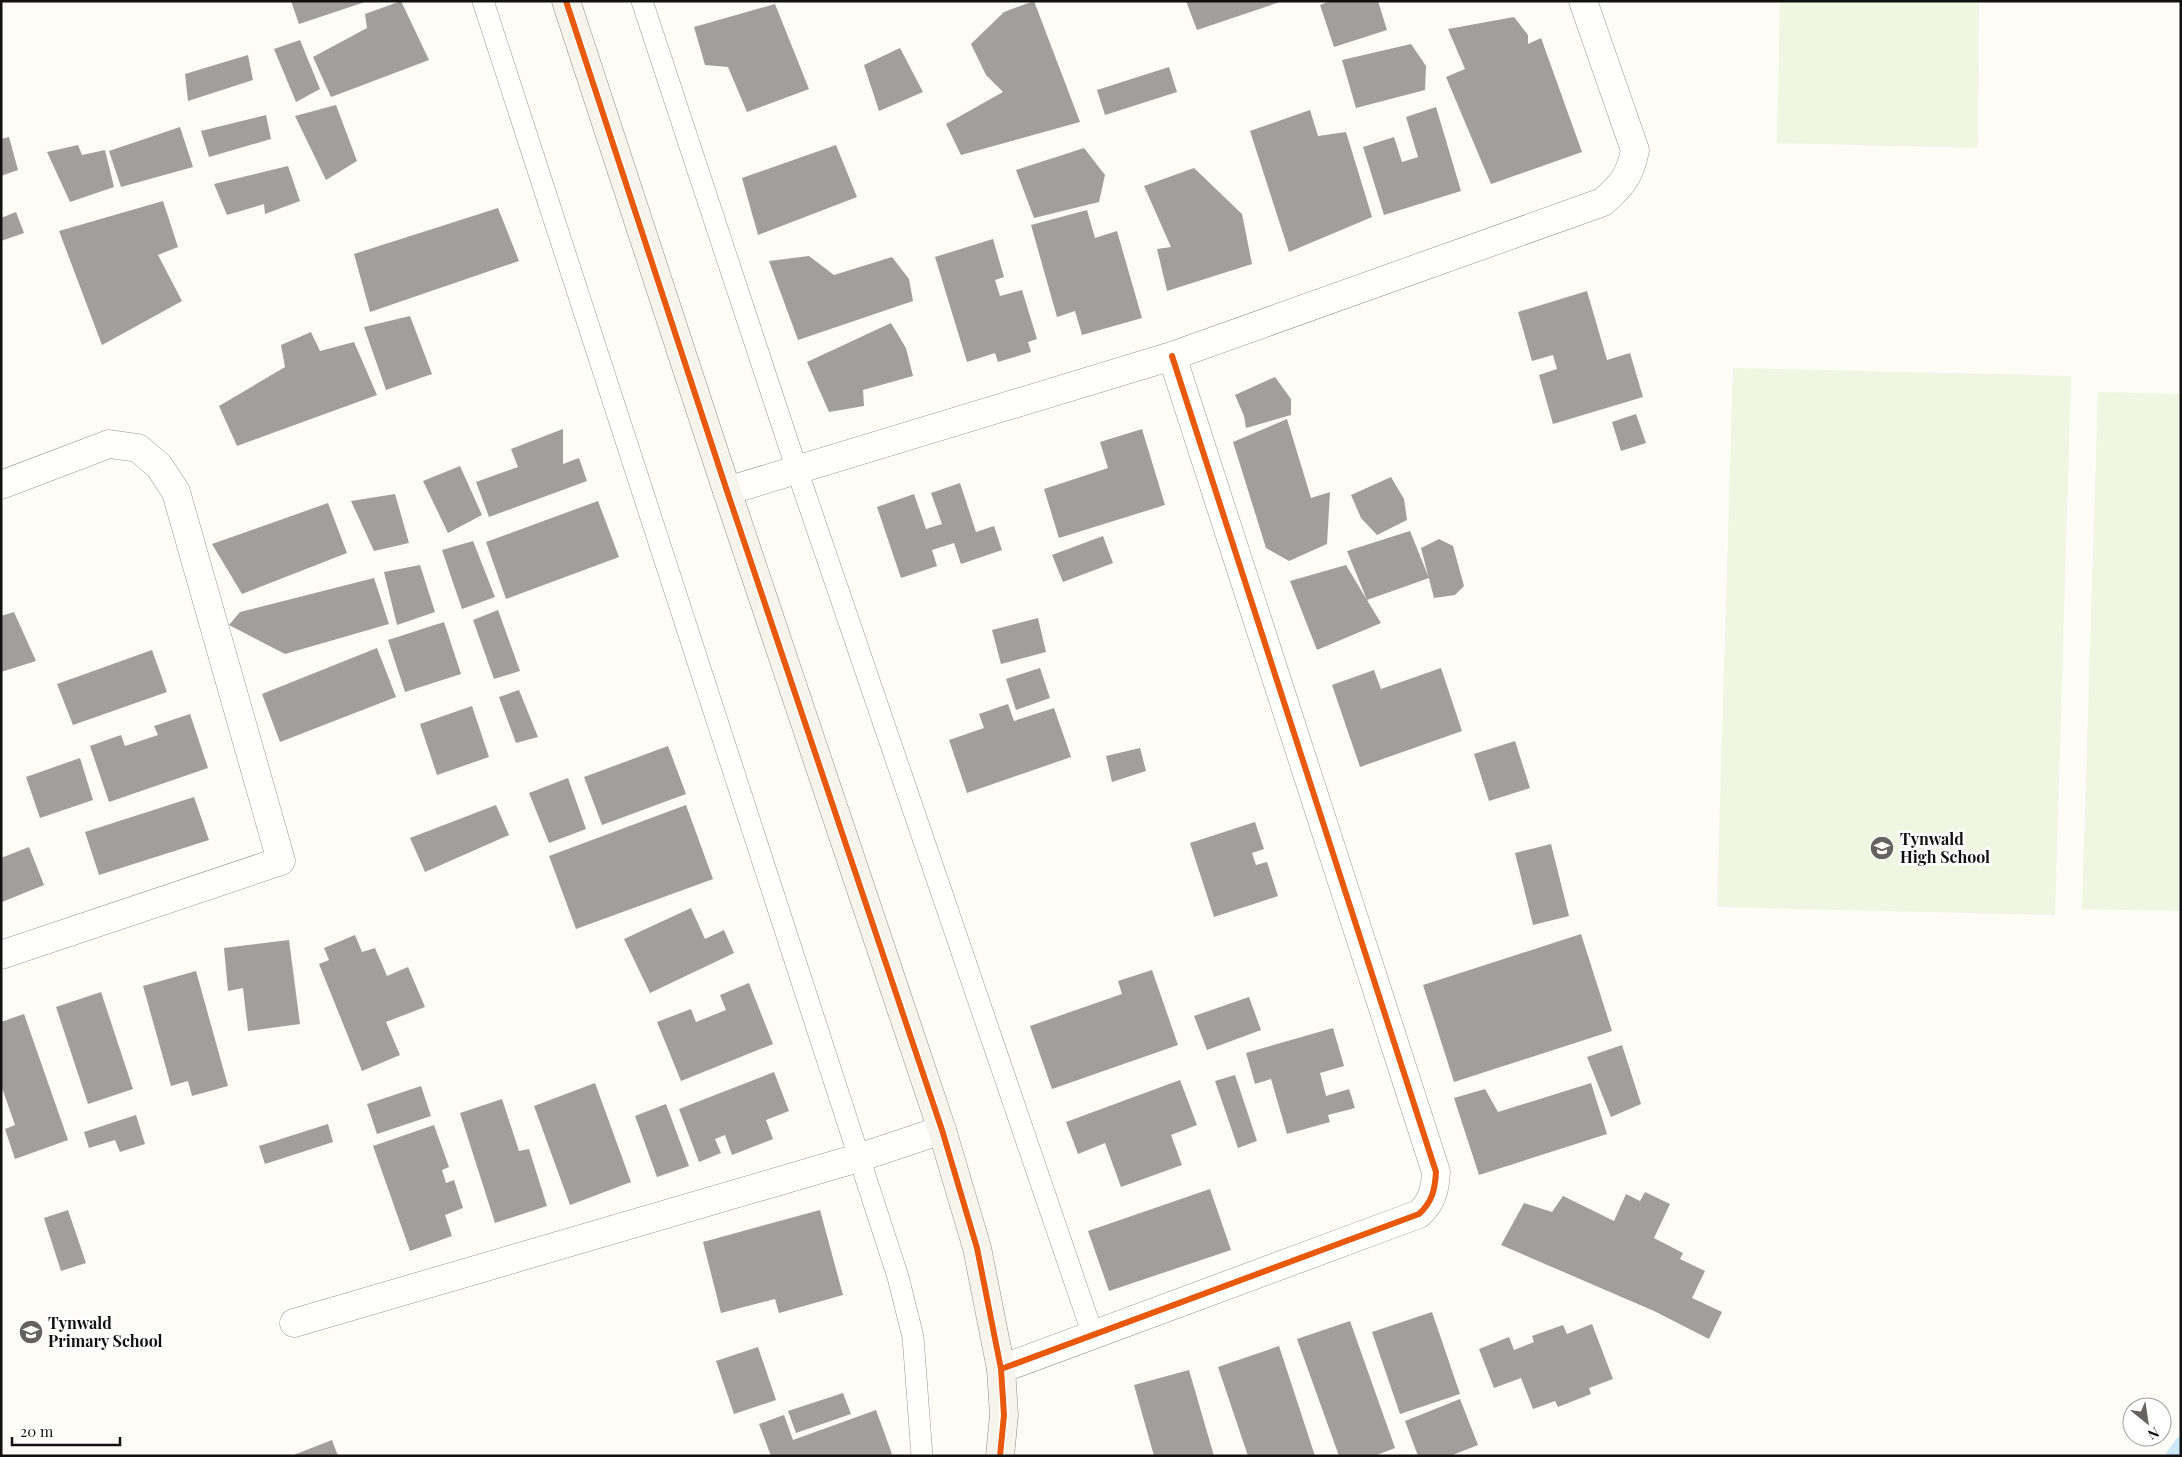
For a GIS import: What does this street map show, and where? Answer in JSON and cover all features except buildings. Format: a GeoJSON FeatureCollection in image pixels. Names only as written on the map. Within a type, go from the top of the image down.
{"type":"FeatureCollection","features":[{"type":"Feature","properties":{"kind":"street"},"geometry":{"type":"LineString","coordinates":[[566,1],[727,492],[942,1130],[977,1248],[1001,1369],[1004,1415],[1000,1456]]}},
{"type":"Feature","properties":{"kind":"street"},"geometry":{"type":"LineString","coordinates":[[727,492],[1172,356],[1603,202],[1624,182],[1632,166],[1635,150],[1583,1]]}},
{"type":"Feature","properties":{"kind":"street"},"geometry":{"type":"LineString","coordinates":[[1001,1369],[1419,1214],[1433,1197],[1436,1178],[1433,1162],[1172,356]]}},
{"type":"Feature","properties":{"kind":"street"},"geometry":{"type":"LineString","coordinates":[[1,486],[109,444],[138,448],[160,466],[176,492],[281,861],[1,955]]}},
{"type":"Feature","properties":{"kind":"street"},"geometry":{"type":"LineString","coordinates":[[294,1323],[858,1158],[942,1130]]}},
{"type":"Feature","properties":{"kind":"lane"},"geometry":{"type":"LineString","coordinates":[[482,1],[663,551],[898,1277],[913,1337],[922,1456]]}},
{"type":"Feature","properties":{"kind":"lane"},"geometry":{"type":"LineString","coordinates":[[642,1],[797,470],[1093,1335]]}},
{"type":"Feature","properties":{"kind":"green space"},"geometry":{"type":"Polygon","coordinates":[[[1780,1],[1979,1],[1978,148],[1777,143],[1780,1]]]}},
{"type":"Feature","properties":{"kind":"green space"},"geometry":{"type":"Polygon","coordinates":[[[1733,368],[2071,376],[2055,915],[1717,907],[1733,368]]]}},
{"type":"Feature","properties":{"kind":"green space"},"geometry":{"type":"Polygon","coordinates":[[[2098,392],[2181,394],[2181,911],[2082,909],[2098,392]]]}},
{"type":"Feature","properties":{"kind":"waterway"},"geometry":{"type":"LineString","coordinates":[[2171,1456],[2181,1442]]}},
{"type":"Feature","properties":{"kind":"cycle path"},"geometry":{"type":"LineString","coordinates":[[566,1],[727,491],[942,1130],[977,1248],[1001,1369],[1004,1415],[1000,1456]]}},
{"type":"Feature","properties":{"kind":"cycle path"},"geometry":{"type":"LineString","coordinates":[[1001,1369],[1419,1214],[1430,1200],[1435,1184],[1436,1172],[1172,356]]}},
{"type":"Feature","properties":{"kind":"place","name":"Tynwald High School"},"geometry":{"type":"Point","coordinates":[1882,848]}},
{"type":"Feature","properties":{"kind":"place","name":"Tynwald Primary School"},"geometry":{"type":"Point","coordinates":[31,1332]}}]}
